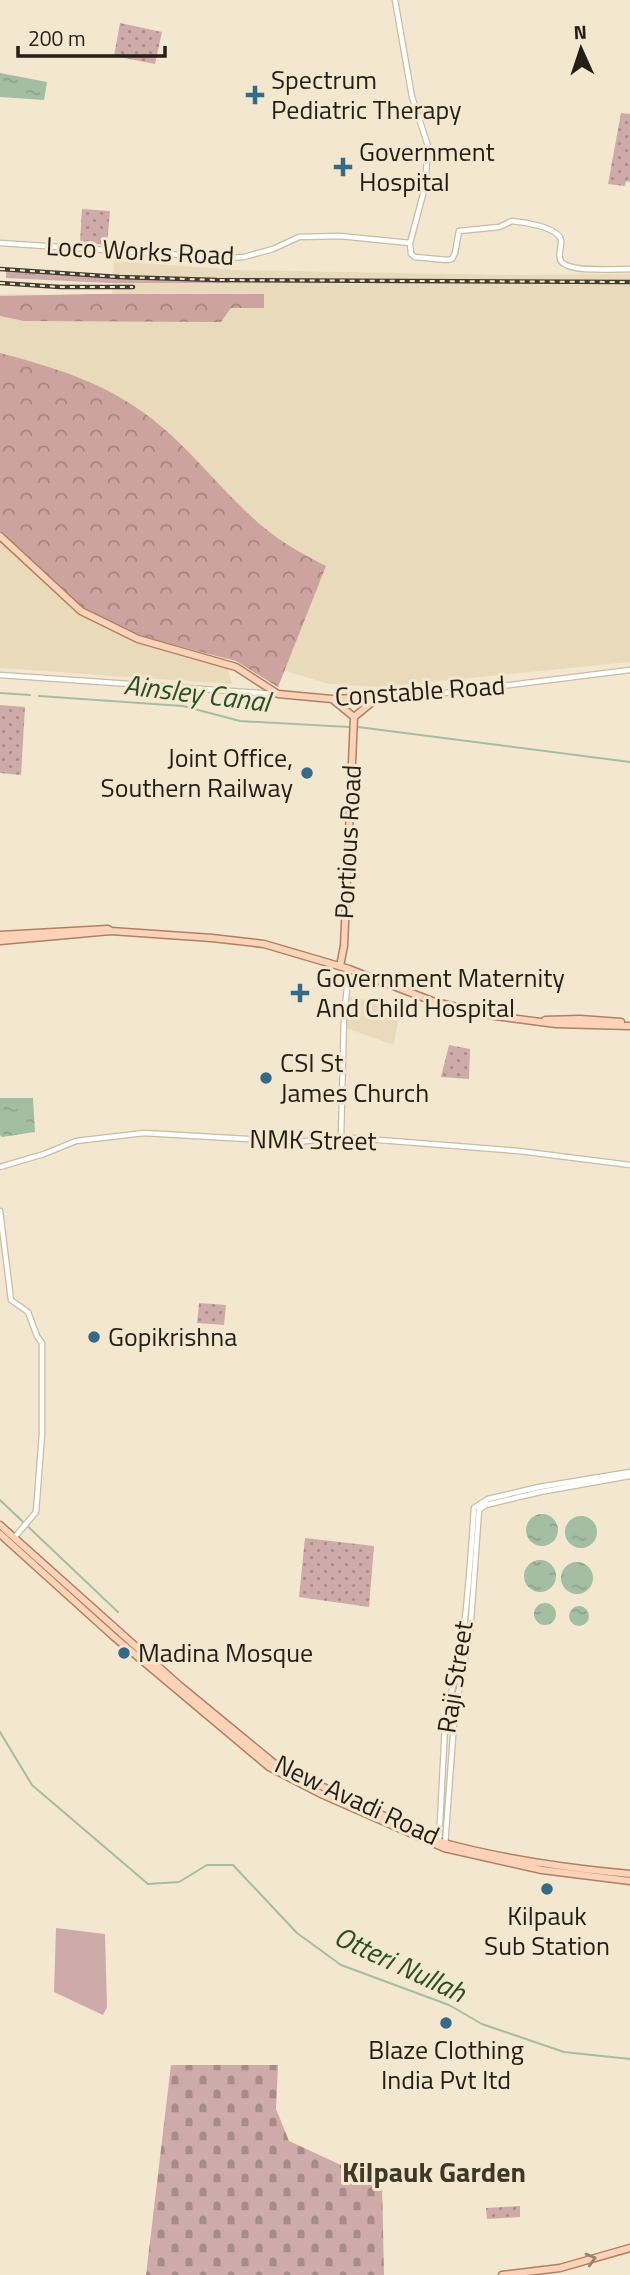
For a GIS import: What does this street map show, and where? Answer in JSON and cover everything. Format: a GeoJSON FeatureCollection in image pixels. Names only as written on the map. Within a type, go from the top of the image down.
{"type":"FeatureCollection","features":[{"type":"Feature","properties":{"kind":"main road"},"geometry":{"type":"LineString","coordinates":[[0,536],[81,611],[138,639],[236,667],[278,694]]}},
{"type":"Feature","properties":{"kind":"main road","name":"Constable Road"},"geometry":{"type":"LineString","coordinates":[[278,694],[332,699],[377,697]]}},
{"type":"Feature","properties":{"kind":"main road"},"geometry":{"type":"LineString","coordinates":[[332,699],[354,717],[377,697]]}},
{"type":"Feature","properties":{"kind":"main road","name":"Portious Road"},"geometry":{"type":"LineString","coordinates":[[340,966],[344,946],[354,717]]}},
{"type":"Feature","properties":{"kind":"main road"},"geometry":{"type":"LineString","coordinates":[[0,935],[82,929],[111,931]]}},
{"type":"Feature","properties":{"kind":"main road"},"geometry":{"type":"LineString","coordinates":[[0,941],[111,931],[264,944],[349,969],[435,1002],[495,1016],[540,1021],[555,1019],[630,1024]]}},
{"type":"Feature","properties":{"kind":"main road","name":"New Avadi Road"},"geometry":{"type":"LineString","coordinates":[[0,1525],[179,1685],[275,1764],[442,1845],[547,1865],[630,1874]]}},
{"type":"Feature","properties":{"kind":"main road","name":"New Avadi Road"},"geometry":{"type":"LineString","coordinates":[[0,1534],[113,1636],[269,1767],[323,1795],[442,1845],[542,1870],[630,1881]]}},
{"type":"Feature","properties":{"kind":"main road"},"geometry":{"type":"LineString","coordinates":[[502,2275],[560,2268],[630,2248]]}},
{"type":"Feature","properties":{"kind":"street"},"geometry":{"type":"LineString","coordinates":[[395,0],[412,97],[428,146],[425,187],[410,243]]}},
{"type":"Feature","properties":{"kind":"street","name":"Loco Works Road"},"geometry":{"type":"LineString","coordinates":[[0,243],[227,258],[244,257],[273,249],[299,237],[341,236],[410,243],[411,254],[415,257],[447,260],[452,259],[455,253],[459,231],[499,228],[512,221],[552,230],[559,235],[559,255],[568,267],[630,269]]}},
{"type":"Feature","properties":{"kind":"street","name":"Constable Road"},"geometry":{"type":"LineString","coordinates":[[377,697],[421,696],[630,670]]}},
{"type":"Feature","properties":{"kind":"street","name":"Constable Road"},"geometry":{"type":"LineString","coordinates":[[0,675],[278,694]]}},
{"type":"Feature","properties":{"kind":"street"},"geometry":{"type":"LineString","coordinates":[[341,1137],[342,1042],[349,969]]}},
{"type":"Feature","properties":{"kind":"street","name":"NMK Street"},"geometry":{"type":"LineString","coordinates":[[0,1167],[76,1141],[144,1133],[298,1142],[341,1137],[519,1151],[630,1166]]}},
{"type":"Feature","properties":{"kind":"street"},"geometry":{"type":"LineString","coordinates":[[0,1211],[11,1300],[28,1311],[42,1343],[42,1434],[36,1511],[14,1538]]}},
{"type":"Feature","properties":{"kind":"street"},"geometry":{"type":"LineString","coordinates":[[477,1509],[488,1499],[539,1487],[630,1474]]}},
{"type":"Feature","properties":{"kind":"street","name":"Raji Street"},"geometry":{"type":"LineString","coordinates":[[442,1845],[445,1725],[466,1614],[477,1509]]}},
{"type":"Feature","properties":{"kind":"street","name":"Raji Street"},"geometry":{"type":"LineString","coordinates":[[442,1845],[455,1709],[470,1634],[477,1509]]}},
{"type":"Feature","properties":{"kind":"street"},"geometry":{"type":"LineString","coordinates":[[442,1786],[449,1786]]}},
{"type":"Feature","properties":{"kind":"shaded area"},"geometry":{"type":"Polygon","coordinates":[[[114,261],[237,270],[505,275],[630,274],[630,662],[379,687],[329,684],[224,653],[232,684],[0,668],[0,294],[112,296],[114,261]]]}},
{"type":"Feature","properties":{"kind":"shaded area"},"geometry":{"type":"Polygon","coordinates":[[[347,995],[400,1010],[394,1045],[346,1028],[347,995]]]}},
{"type":"Feature","properties":{"kind":"green space"},"geometry":{"type":"Polygon","coordinates":[[[120,23],[162,32],[155,64],[114,56],[120,23]]]}},
{"type":"Feature","properties":{"kind":"green space"},"geometry":{"type":"Polygon","coordinates":[[[621,113],[630,114],[630,182],[626,181],[625,186],[608,184],[621,113]]]}},
{"type":"Feature","properties":{"kind":"green space"},"geometry":{"type":"Polygon","coordinates":[[[82,209],[110,211],[107,245],[80,243],[82,209]]]}},
{"type":"Feature","properties":{"kind":"green space"},"geometry":{"type":"Polygon","coordinates":[[[6,271],[228,283],[109,283],[6,278],[6,271]]]}},
{"type":"Feature","properties":{"kind":"green space"},"geometry":{"type":"Polygon","coordinates":[[[264,294],[264,308],[231,308],[221,322],[24,321],[0,316],[0,296],[264,294]]]}},
{"type":"Feature","properties":{"kind":"green space"},"geometry":{"type":"Polygon","coordinates":[[[0,353],[79,378],[133,405],[166,430],[262,526],[293,548],[326,566],[278,687],[236,661],[140,636],[82,608],[0,531],[0,353]]]}},
{"type":"Feature","properties":{"kind":"green space"},"geometry":{"type":"Polygon","coordinates":[[[0,705],[25,707],[21,775],[0,773],[0,705]]]}},
{"type":"Feature","properties":{"kind":"green space"},"geometry":{"type":"Polygon","coordinates":[[[449,1045],[470,1049],[469,1079],[441,1077],[449,1045]]]}},
{"type":"Feature","properties":{"kind":"green space"},"geometry":{"type":"Polygon","coordinates":[[[199,1303],[226,1305],[224,1325],[197,1323],[199,1303]]]}},
{"type":"Feature","properties":{"kind":"green space"},"geometry":{"type":"Polygon","coordinates":[[[305,1538],[374,1546],[369,1607],[299,1597],[305,1538]]]}},
{"type":"Feature","properties":{"kind":"green space"},"geometry":{"type":"Polygon","coordinates":[[[56,1928],[105,1934],[107,2007],[103,2015],[54,1992],[56,1928]]]}},
{"type":"Feature","properties":{"kind":"green space"},"geometry":{"type":"Polygon","coordinates":[[[171,2065],[278,2065],[276,2109],[289,2141],[382,2184],[384,2275],[146,2275],[171,2065]]]}},
{"type":"Feature","properties":{"kind":"green space"},"geometry":{"type":"Polygon","coordinates":[[[520,2206],[520,2217],[487,2219],[486,2208],[520,2206]]]}},
{"type":"Feature","properties":{"kind":"water"},"geometry":{"type":"Polygon","coordinates":[[[0,73],[47,82],[44,100],[0,97],[0,73]]]}},
{"type":"Feature","properties":{"kind":"water"},"geometry":{"type":"Polygon","coordinates":[[[0,1098],[33,1098],[35,1132],[2,1137],[0,1098]]]}},
{"type":"Feature","properties":{"kind":"water"},"geometry":{"type":"Polygon","coordinates":[[[542,1514],[553,1519],[558,1530],[553,1541],[542,1546],[531,1541],[526,1530],[531,1519],[542,1514]]]}},
{"type":"Feature","properties":{"kind":"water"},"geometry":{"type":"Polygon","coordinates":[[[581,1516],[592,1521],[597,1532],[592,1543],[581,1548],[570,1543],[565,1532],[570,1521],[581,1516]]]}},
{"type":"Feature","properties":{"kind":"water"},"geometry":{"type":"Polygon","coordinates":[[[540,1560],[551,1565],[556,1576],[551,1587],[540,1592],[529,1587],[524,1576],[529,1565],[540,1560]]]}},
{"type":"Feature","properties":{"kind":"water"},"geometry":{"type":"Polygon","coordinates":[[[577,1562],[588,1567],[593,1578],[588,1589],[577,1594],[566,1589],[561,1578],[566,1567],[577,1562]]]}},
{"type":"Feature","properties":{"kind":"water"},"geometry":{"type":"Polygon","coordinates":[[[545,1603],[553,1606],[556,1614],[553,1622],[545,1625],[537,1622],[534,1614],[537,1606],[545,1603]]]}},
{"type":"Feature","properties":{"kind":"water"},"geometry":{"type":"Polygon","coordinates":[[[579,1606],[586,1609],[589,1616],[586,1623],[579,1626],[572,1623],[569,1616],[572,1609],[579,1606]]]}},
{"type":"Feature","properties":{"kind":"waterway","name":"Ainsley Canal"},"geometry":{"type":"LineString","coordinates":[[0,693],[30,695]]}},
{"type":"Feature","properties":{"kind":"waterway","name":"Ainsley Canal"},"geometry":{"type":"LineString","coordinates":[[39,696],[183,706],[240,721],[349,727]]}},
{"type":"Feature","properties":{"kind":"waterway","name":"Ainsley Canal"},"geometry":{"type":"LineString","coordinates":[[358,727],[630,762]]}},
{"type":"Feature","properties":{"kind":"waterway"},"geometry":{"type":"LineString","coordinates":[[0,1500],[118,1612]]}},
{"type":"Feature","properties":{"kind":"waterway","name":"Otteri Nullah"},"geometry":{"type":"LineString","coordinates":[[0,1732],[32,1785],[148,1884],[179,1882],[207,1865],[233,1865],[297,1933],[341,1965],[449,2005],[482,2024],[564,2052],[630,2059]]}},
{"type":"Feature","properties":{"kind":"railway"},"geometry":{"type":"LineString","coordinates":[[0,269],[217,280],[630,282]]}},
{"type":"Feature","properties":{"kind":"railway"},"geometry":{"type":"LineString","coordinates":[[0,283],[60,287],[133,287]]}},
{"type":"Feature","properties":{"kind":"place","name":"Spectrum Pediatric Therapy"},"geometry":{"type":"Point","coordinates":[255,95]}},
{"type":"Feature","properties":{"kind":"place","name":"Government Hospital"},"geometry":{"type":"Point","coordinates":[343,167]}},
{"type":"Feature","properties":{"kind":"place","name":"Joint Office, Southern Railway"},"geometry":{"type":"Point","coordinates":[307,773]}},
{"type":"Feature","properties":{"kind":"place","name":"Government Maternity And Child Hospital"},"geometry":{"type":"Point","coordinates":[300,993]}},
{"type":"Feature","properties":{"kind":"place","name":"CSI St James Church"},"geometry":{"type":"Point","coordinates":[266,1078]}},
{"type":"Feature","properties":{"kind":"place","name":"Gopikrishna"},"geometry":{"type":"Point","coordinates":[94,1337]}},
{"type":"Feature","properties":{"kind":"place","name":"Madina Mosque"},"geometry":{"type":"Point","coordinates":[124,1653]}},
{"type":"Feature","properties":{"kind":"place","name":"Kilpauk Sub Station"},"geometry":{"type":"Point","coordinates":[547,1889]}},
{"type":"Feature","properties":{"kind":"place","name":"Blaze Clothing India Pvt ltd"},"geometry":{"type":"Point","coordinates":[446,2023]}},
{"type":"Feature","properties":{"kind":"district","name":"Kilpauk Garden"},"geometry":{"type":"Point","coordinates":[434,2172]}}]}
